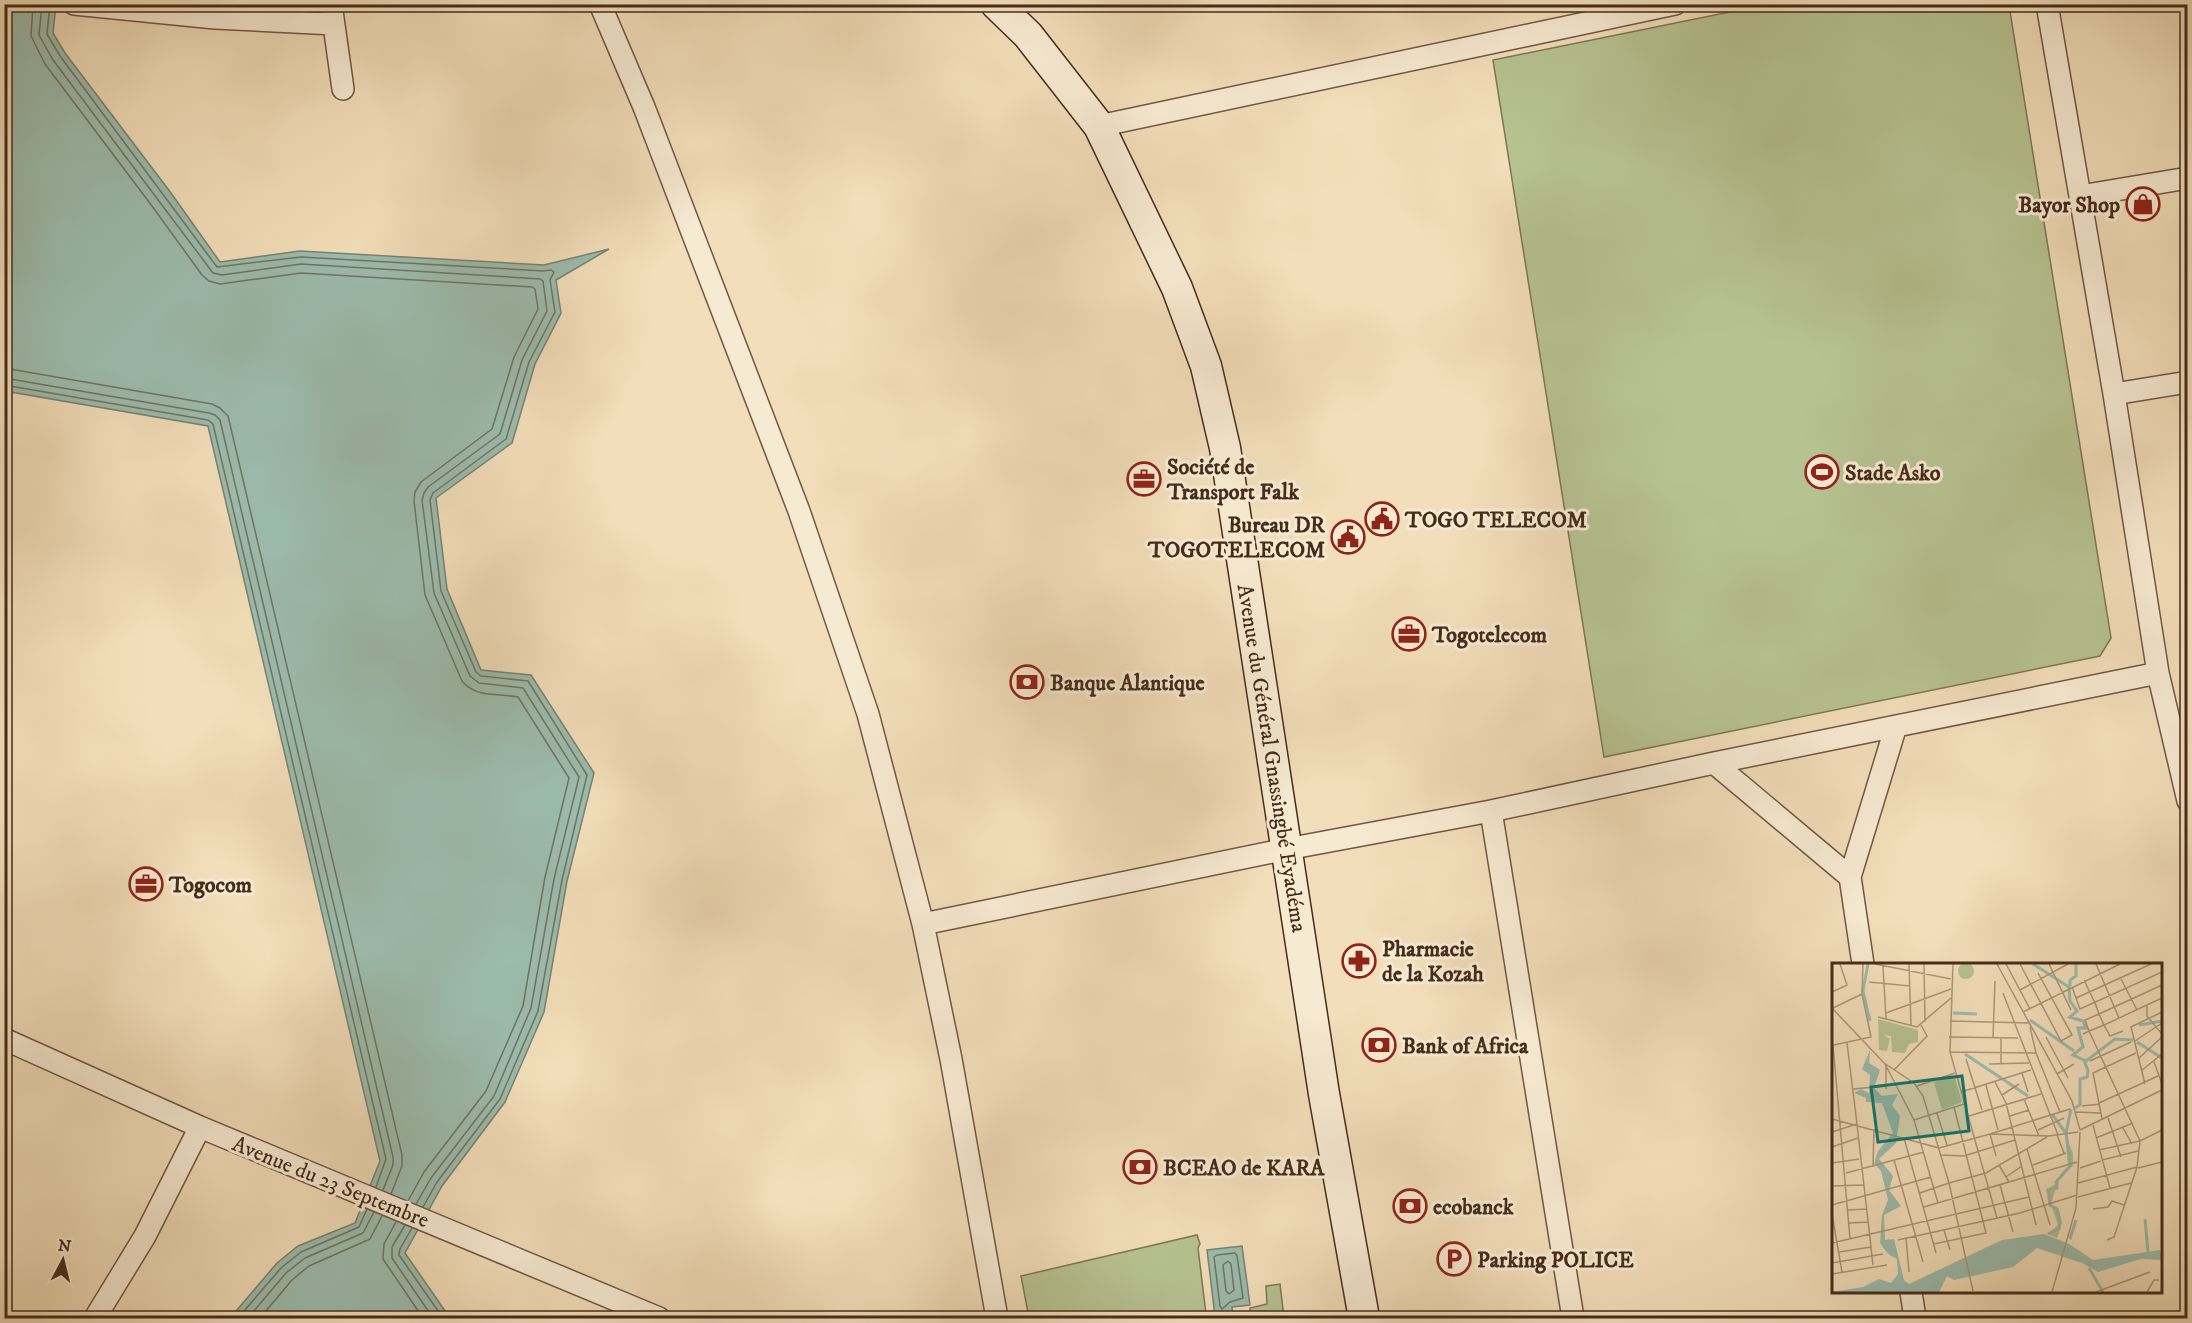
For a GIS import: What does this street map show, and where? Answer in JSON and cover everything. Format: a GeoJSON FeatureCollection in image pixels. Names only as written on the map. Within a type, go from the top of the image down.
{"type":"FeatureCollection","features":[{"type":"Feature","properties":{"kind":"main road","name":"Avenue du Général Gnassingbé Eyadéma"},"geometry":{"type":"LineString","coordinates":[[996,4],[1028,35],[1099,126],[1177,288],[1206,366],[1225,448],[1324,1094],[1364,1318]]}},
{"type":"Feature","properties":{"kind":"street"},"geometry":{"type":"LineString","coordinates":[[74,4],[215,18],[332,14],[343,88]]}},
{"type":"Feature","properties":{"kind":"street"},"geometry":{"type":"LineString","coordinates":[[600,4],[644,107],[799,511],[868,714],[923,924],[951,1059],[997,1318]]}},
{"type":"Feature","properties":{"kind":"street"},"geometry":{"type":"LineString","coordinates":[[1099,126],[1675,4]]}},
{"type":"Feature","properties":{"kind":"street"},"geometry":{"type":"LineString","coordinates":[[2047,4],[2114,394],[2158,673],[2187,801]]}},
{"type":"Feature","properties":{"kind":"street"},"geometry":{"type":"LineString","coordinates":[[2080,196],[2187,178]]}},
{"type":"Feature","properties":{"kind":"street"},"geometry":{"type":"LineString","coordinates":[[2114,394],[2187,382]]}},
{"type":"Feature","properties":{"kind":"street"},"geometry":{"type":"LineString","coordinates":[[923,924],[1287,849],[1491,811],[1714,763],[2158,673]]}},
{"type":"Feature","properties":{"kind":"street"},"geometry":{"type":"LineString","coordinates":[[1863,963],[1850,877],[1896,726]]}},
{"type":"Feature","properties":{"kind":"street"},"geometry":{"type":"LineString","coordinates":[[1714,763],[1850,877]]}},
{"type":"Feature","properties":{"kind":"street"},"geometry":{"type":"LineString","coordinates":[[1491,811],[1573,1318]]}},
{"type":"Feature","properties":{"kind":"street","name":"Avenue du 23 Septembre"},"geometry":{"type":"LineString","coordinates":[[4,1039],[200,1127],[444,1227],[627,1311],[659,1318]]}},
{"type":"Feature","properties":{"kind":"street"},"geometry":{"type":"LineString","coordinates":[[95,1318],[145,1236],[200,1127]]}},
{"type":"Feature","properties":{"kind":"street"},"geometry":{"type":"LineString","coordinates":[[1911,1293],[1915,1318]]}},
{"type":"Feature","properties":{"kind":"green space","name":"Stade Asko"},"geometry":{"type":"Polygon","coordinates":[[[1769,4],[2009,5],[2111,638],[2100,656],[1604,757],[1493,60],[1769,4]]]}},
{"type":"Feature","properties":{"kind":"green space"},"geometry":{"type":"Polygon","coordinates":[[[1197,1235],[1200,1244],[1198,1248],[1206,1314],[1199,1315],[1199,1318],[1029,1318],[1021,1276],[1197,1235]]]}},
{"type":"Feature","properties":{"kind":"green space"},"geometry":{"type":"Polygon","coordinates":[[[1280,1284],[1284,1318],[1250,1318],[1250,1308],[1267,1304],[1266,1286],[1280,1284]]]}},
{"type":"Feature","properties":{"kind":"water"},"geometry":{"type":"Polygon","coordinates":[[[4,5],[56,5],[53,33],[65,53],[220,262],[300,251],[544,265],[609,249],[556,280],[561,313],[535,364],[512,443],[436,498],[447,589],[481,670],[531,675],[594,773],[567,881],[544,1012],[505,1102],[442,1186],[405,1253],[450,1318],[230,1318],[277,1263],[298,1246],[355,1223],[380,1161],[208,426],[5,391],[4,5]]]}},
{"type":"Feature","properties":{"kind":"water"},"geometry":{"type":"Polygon","coordinates":[[[1242,1246],[1250,1305],[1232,1307],[1233,1318],[1207,1318],[1215,1316],[1207,1250],[1242,1246]]]}},
{"type":"Feature","properties":{"kind":"place","name":"Bayor Shop"},"geometry":{"type":"Point","coordinates":[2143,204]}},
{"type":"Feature","properties":{"kind":"place","name":"Stade Asko"},"geometry":{"type":"Point","coordinates":[1822,472]}},
{"type":"Feature","properties":{"kind":"place","name":"Société de Transport Falk"},"geometry":{"type":"Point","coordinates":[1144,479]}},
{"type":"Feature","properties":{"kind":"place","name":"TOGO TELECOM"},"geometry":{"type":"Point","coordinates":[1382,519]}},
{"type":"Feature","properties":{"kind":"place","name":"Bureau DR TOGOTELECOM"},"geometry":{"type":"Point","coordinates":[1348,537]}},
{"type":"Feature","properties":{"kind":"place","name":"Togotelecom"},"geometry":{"type":"Point","coordinates":[1409,634]}},
{"type":"Feature","properties":{"kind":"place","name":"Banque Alantique"},"geometry":{"type":"Point","coordinates":[1027,682]}},
{"type":"Feature","properties":{"kind":"place","name":"Togocom"},"geometry":{"type":"Point","coordinates":[146,884]}},
{"type":"Feature","properties":{"kind":"place","name":"Pharmacie de la Kozah"},"geometry":{"type":"Point","coordinates":[1359,961]}},
{"type":"Feature","properties":{"kind":"place","name":"Bank of Africa"},"geometry":{"type":"Point","coordinates":[1379,1045]}},
{"type":"Feature","properties":{"kind":"place","name":"BCEAO de KARA"},"geometry":{"type":"Point","coordinates":[1140,1167]}},
{"type":"Feature","properties":{"kind":"place","name":"ecobanck"},"geometry":{"type":"Point","coordinates":[1410,1206]}},
{"type":"Feature","properties":{"kind":"place","name":"Parking POLICE"},"geometry":{"type":"Point","coordinates":[1454,1259]}}]}
